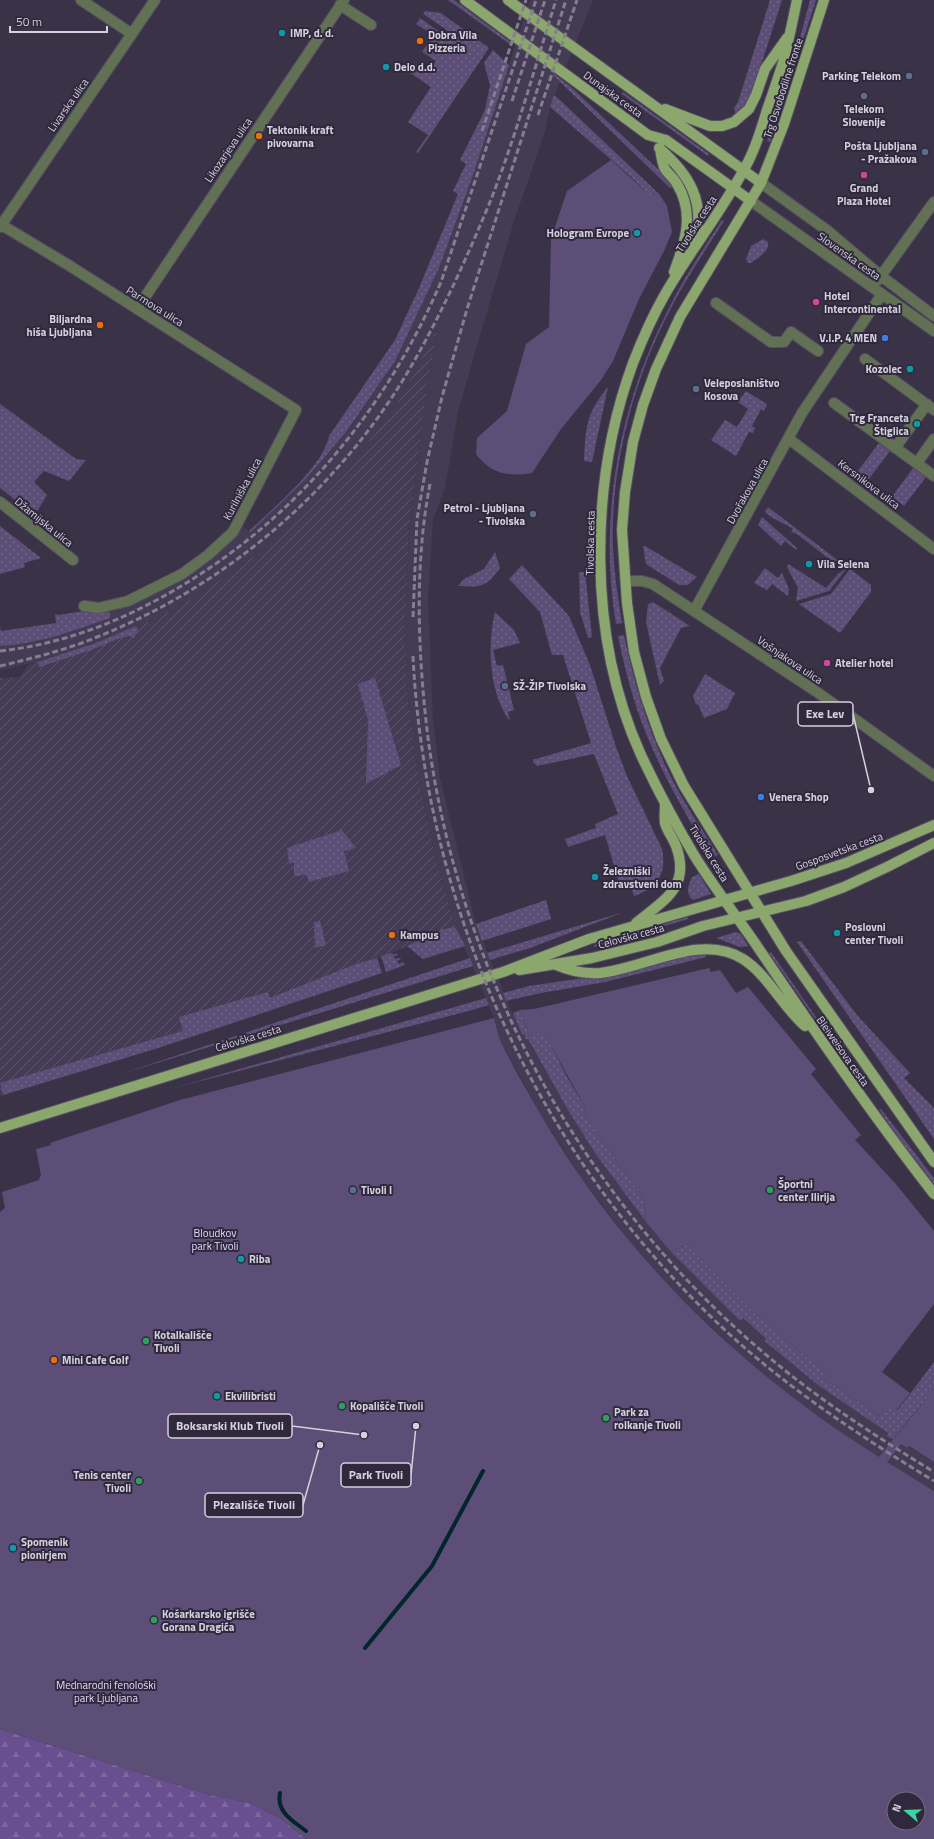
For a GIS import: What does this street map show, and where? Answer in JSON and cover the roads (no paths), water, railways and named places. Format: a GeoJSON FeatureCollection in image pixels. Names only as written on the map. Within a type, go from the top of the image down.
{"type":"FeatureCollection","features":[{"type":"Feature","properties":{"kind":"main road","name":"Dunajska cesta"},"geometry":{"type":"LineString","coordinates":[[465,0],[648,135],[666,140],[751,201]]}},
{"type":"Feature","properties":{"kind":"main road","name":"Dunajska cesta"},"geometry":{"type":"LineString","coordinates":[[508,0],[761,183]]}},
{"type":"Feature","properties":{"kind":"main road","name":"Trg Osvobodilne fronte"},"geometry":{"type":"LineString","coordinates":[[743,170],[759,136],[784,58],[797,0]]}},
{"type":"Feature","properties":{"kind":"main road","name":"Trg Osvobodilne fronte"},"geometry":{"type":"LineString","coordinates":[[761,183],[784,124],[824,0]]}},
{"type":"Feature","properties":{"kind":"main road"},"geometry":{"type":"LineString","coordinates":[[654,105],[710,126],[722,126],[734,122],[749,109],[756,95],[765,69],[789,35]]}},
{"type":"Feature","properties":{"kind":"main road"},"geometry":{"type":"LineString","coordinates":[[648,135],[684,172],[694,195],[698,221],[693,250]]}},
{"type":"Feature","properties":{"kind":"main road"},"geometry":{"type":"LineString","coordinates":[[660,148],[665,169],[677,184],[683,196],[688,223],[682,251],[664,294]]}},
{"type":"Feature","properties":{"kind":"main road","name":"Tivolska cesta"},"geometry":{"type":"LineString","coordinates":[[737,918],[696,857],[641,754],[617,684],[611,655],[603,601],[600,552],[601,515],[605,478],[615,422],[638,352],[664,294],[743,170]]}},
{"type":"Feature","properties":{"kind":"main road","name":"Tivolska cesta"},"geometry":{"type":"LineString","coordinates":[[761,183],[680,318],[656,369],[643,405],[633,442],[625,492],[622,530],[634,652],[655,723],[684,786],[762,912]]}},
{"type":"Feature","properties":{"kind":"main road"},"geometry":{"type":"LineString","coordinates":[[632,926],[667,898],[680,877],[681,865],[678,853],[665,823],[665,801]]}},
{"type":"Feature","properties":{"kind":"main road","name":"Gosposvetska cesta"},"geometry":{"type":"LineString","coordinates":[[750,892],[846,863],[934,825]]}},
{"type":"Feature","properties":{"kind":"main road"},"geometry":{"type":"LineString","coordinates":[[762,912],[824,895],[887,867],[934,843]]}},
{"type":"Feature","properties":{"kind":"main road","name":"Celovška cesta"},"geometry":{"type":"LineString","coordinates":[[0,1128],[503,972],[590,939],[750,892]]}},
{"type":"Feature","properties":{"kind":"main road","name":"Celovška cesta"},"geometry":{"type":"LineString","coordinates":[[503,972],[592,958],[657,942],[704,926],[762,912]]}},
{"type":"Feature","properties":{"kind":"main road","name":"Bleiweisova cesta"},"geometry":{"type":"LineString","coordinates":[[762,912],[786,951],[934,1162]]}},
{"type":"Feature","properties":{"kind":"main road","name":"Bleiweisova cesta"},"geometry":{"type":"LineString","coordinates":[[737,918],[897,1146],[934,1194]]}},
{"type":"Feature","properties":{"kind":"main road"},"geometry":{"type":"LineString","coordinates":[[555,965],[570,971],[600,973],[676,953],[702,950],[726,952],[743,959],[755,969],[803,1024],[818,1035]]}},
{"type":"Feature","properties":{"kind":"street"},"geometry":{"type":"LineString","coordinates":[[81,0],[132,34]]}},
{"type":"Feature","properties":{"kind":"street","name":"Livarska ulica"},"geometry":{"type":"LineString","coordinates":[[0,225],[155,0]]}},
{"type":"Feature","properties":{"kind":"street","name":"Likozarjeva ulica"},"geometry":{"type":"LineString","coordinates":[[136,309],[342,3],[371,25]]}},
{"type":"Feature","properties":{"kind":"street","name":"Slovenska cesta"},"geometry":{"type":"LineString","coordinates":[[761,183],[828,231],[881,276],[934,316]]}},
{"type":"Feature","properties":{"kind":"street","name":"Slovenska cesta"},"geometry":{"type":"LineString","coordinates":[[751,201],[934,331]]}},
{"type":"Feature","properties":{"kind":"street"},"geometry":{"type":"LineString","coordinates":[[873,287],[934,202]]}},
{"type":"Feature","properties":{"kind":"street","name":"Parmova ulica"},"geometry":{"type":"LineString","coordinates":[[0,225],[296,410]]}},
{"type":"Feature","properties":{"kind":"street","name":"Dvořakova ulica"},"geometry":{"type":"LineString","coordinates":[[694,611],[802,413],[882,294]]}},
{"type":"Feature","properties":{"kind":"street"},"geometry":{"type":"LineString","coordinates":[[716,303],[771,342],[784,342],[791,332],[818,351]]}},
{"type":"Feature","properties":{"kind":"street"},"geometry":{"type":"LineString","coordinates":[[865,359],[930,407],[895,448]]}},
{"type":"Feature","properties":{"kind":"street"},"geometry":{"type":"LineString","coordinates":[[834,403],[934,476]]}},
{"type":"Feature","properties":{"kind":"street","name":"Kurilniška ulica"},"geometry":{"type":"LineString","coordinates":[[84,606],[100,608],[128,601],[182,574],[208,555],[233,532],[296,410]]}},
{"type":"Feature","properties":{"kind":"street","name":"Kersnikova ulica"},"geometry":{"type":"LineString","coordinates":[[789,439],[934,549]]}},
{"type":"Feature","properties":{"kind":"street"},"geometry":{"type":"LineString","coordinates":[[916,463],[934,439]]}},
{"type":"Feature","properties":{"kind":"street","name":"Džamijska ulica"},"geometry":{"type":"LineString","coordinates":[[0,502],[73,560]]}},
{"type":"Feature","properties":{"kind":"street","name":"Vošnjakova ulica"},"geometry":{"type":"LineString","coordinates":[[626,582],[642,581],[652,584],[846,712],[934,776]]}},
{"type":"Feature","properties":{"kind":"waterway"},"geometry":{"type":"LineString","coordinates":[[365,1648],[432,1566],[483,1471]]}},
{"type":"Feature","properties":{"kind":"waterway"},"geometry":{"type":"LineString","coordinates":[[280,1793],[279,1800],[283,1811],[291,1820],[306,1831]]}},
{"type":"Feature","properties":{"kind":"railway"},"geometry":{"type":"LineString","coordinates":[[482,131],[526,0]]}},
{"type":"Feature","properties":{"kind":"railway"},"geometry":{"type":"LineString","coordinates":[[0,651],[24,648],[70,637],[114,621],[178,588],[221,560],[262,528],[299,493],[334,456],[365,416],[394,373],[419,329],[441,282],[536,0]]}},
{"type":"Feature","properties":{"kind":"railway"},"geometry":{"type":"LineString","coordinates":[[512,101],[545,0]]}},
{"type":"Feature","properties":{"kind":"railway"},"geometry":{"type":"LineString","coordinates":[[0,666],[85,642],[143,616],[188,592],[230,564],[271,533],[308,499],[343,462],[375,422],[403,380],[439,315],[460,270],[490,202],[508,152],[556,0]]}},
{"type":"Feature","properties":{"kind":"railway"},"geometry":{"type":"LineString","coordinates":[[413,617],[417,519],[427,462],[442,397],[467,309],[566,0]]}},
{"type":"Feature","properties":{"kind":"railway"},"geometry":{"type":"LineString","coordinates":[[538,115],[577,0]]}},
{"type":"Feature","properties":{"kind":"railway"},"geometry":{"type":"LineString","coordinates":[[430,484],[422,546],[419,611],[420,643],[428,738],[445,829],[470,918],[504,1004],[545,1087],[594,1165],[650,1238],[713,1306],[782,1368],[800,1382],[856,1423],[934,1472]]}},
{"type":"Feature","properties":{"kind":"railway"},"geometry":{"type":"LineString","coordinates":[[413,656],[423,754],[442,851],[471,945],[509,1036],[556,1122],[611,1204],[675,1280],[746,1349],[837,1419],[934,1481]]}},
{"type":"Feature","properties":{"kind":"place","name":"IMP, d. d."},"geometry":{"type":"Point","coordinates":[282,33]}},
{"type":"Feature","properties":{"kind":"place","name":"Dobra Vila Pizzeria"},"geometry":{"type":"Point","coordinates":[420,41]}},
{"type":"Feature","properties":{"kind":"place","name":"Delo d.d."},"geometry":{"type":"Point","coordinates":[386,67]}},
{"type":"Feature","properties":{"kind":"place","name":"Parking Telekom"},"geometry":{"type":"Point","coordinates":[909,76]}},
{"type":"Feature","properties":{"kind":"place","name":"Telekom Slovenije"},"geometry":{"type":"Point","coordinates":[864,96]}},
{"type":"Feature","properties":{"kind":"place","name":"Tektonik kraft pivovarna"},"geometry":{"type":"Point","coordinates":[259,136]}},
{"type":"Feature","properties":{"kind":"place","name":"Pošta Ljubljana - Pražakova"},"geometry":{"type":"Point","coordinates":[925,152]}},
{"type":"Feature","properties":{"kind":"place","name":"Grand Plaza Hotel"},"geometry":{"type":"Point","coordinates":[864,175]}},
{"type":"Feature","properties":{"kind":"place","name":"Hologram Evrope"},"geometry":{"type":"Point","coordinates":[637,233]}},
{"type":"Feature","properties":{"kind":"place","name":"Hotel Intercontinental"},"geometry":{"type":"Point","coordinates":[816,302]}},
{"type":"Feature","properties":{"kind":"place","name":"Biljardna hiša Ljubljana"},"geometry":{"type":"Point","coordinates":[100,325]}},
{"type":"Feature","properties":{"kind":"place","name":"V.I.P. 4 MEN"},"geometry":{"type":"Point","coordinates":[885,338]}},
{"type":"Feature","properties":{"kind":"place","name":"Kozolec"},"geometry":{"type":"Point","coordinates":[910,369]}},
{"type":"Feature","properties":{"kind":"place","name":"Veleposlaništvo Kosova"},"geometry":{"type":"Point","coordinates":[696,389]}},
{"type":"Feature","properties":{"kind":"place","name":"Trg Franceta Štiglica"},"geometry":{"type":"Point","coordinates":[917,424]}},
{"type":"Feature","properties":{"kind":"place","name":"Petrol - Ljubljana - Tivolska"},"geometry":{"type":"Point","coordinates":[533,514]}},
{"type":"Feature","properties":{"kind":"place","name":"Vila Selena"},"geometry":{"type":"Point","coordinates":[809,564]}},
{"type":"Feature","properties":{"kind":"place","name":"Atelier hotel"},"geometry":{"type":"Point","coordinates":[827,663]}},
{"type":"Feature","properties":{"kind":"place","name":"SŽ-ŽIP Tivolska"},"geometry":{"type":"Point","coordinates":[505,686]}},
{"type":"Feature","properties":{"kind":"place","name":"Exe Lev"},"geometry":{"type":"Point","coordinates":[871,790]}},
{"type":"Feature","properties":{"kind":"place","name":"Venera Shop"},"geometry":{"type":"Point","coordinates":[761,797]}},
{"type":"Feature","properties":{"kind":"place","name":"Železniški zdravstveni dom"},"geometry":{"type":"Point","coordinates":[595,877]}},
{"type":"Feature","properties":{"kind":"place","name":"Poslovni center Tivoli"},"geometry":{"type":"Point","coordinates":[837,933]}},
{"type":"Feature","properties":{"kind":"place","name":"Kampus"},"geometry":{"type":"Point","coordinates":[392,935]}},
{"type":"Feature","properties":{"kind":"place","name":"Tivoli I"},"geometry":{"type":"Point","coordinates":[353,1190]}},
{"type":"Feature","properties":{"kind":"place","name":"Športni center Ilirija"},"geometry":{"type":"Point","coordinates":[770,1190]}},
{"type":"Feature","properties":{"kind":"place","name":"Riba"},"geometry":{"type":"Point","coordinates":[241,1259]}},
{"type":"Feature","properties":{"kind":"place","name":"Kotalkališče Tivoli"},"geometry":{"type":"Point","coordinates":[146,1341]}},
{"type":"Feature","properties":{"kind":"place","name":"Mini Cafe Golf"},"geometry":{"type":"Point","coordinates":[54,1360]}},
{"type":"Feature","properties":{"kind":"place","name":"Ekvilibristi"},"geometry":{"type":"Point","coordinates":[217,1396]}},
{"type":"Feature","properties":{"kind":"place","name":"Kopališče Tivoli"},"geometry":{"type":"Point","coordinates":[342,1406]}},
{"type":"Feature","properties":{"kind":"place","name":"Park za rolkanje Tivoli"},"geometry":{"type":"Point","coordinates":[606,1418]}},
{"type":"Feature","properties":{"kind":"place","name":"Park Tivoli"},"geometry":{"type":"Point","coordinates":[416,1426]}},
{"type":"Feature","properties":{"kind":"place","name":"Boksarski Klub Tivoli"},"geometry":{"type":"Point","coordinates":[364,1435]}},
{"type":"Feature","properties":{"kind":"place","name":"Plezališče Tivoli"},"geometry":{"type":"Point","coordinates":[320,1445]}},
{"type":"Feature","properties":{"kind":"place","name":"Tenis center Tivoli"},"geometry":{"type":"Point","coordinates":[139,1481]}},
{"type":"Feature","properties":{"kind":"place","name":"Spomenik pionirjem"},"geometry":{"type":"Point","coordinates":[13,1548]}},
{"type":"Feature","properties":{"kind":"place","name":"Košarkarsko igrišče Gorana Dragića"},"geometry":{"type":"Point","coordinates":[154,1620]}},
{"type":"Feature","properties":{"kind":"park label","name":"Bloudkov park Tivoli"},"geometry":{"type":"Point","coordinates":[215,1239]}},
{"type":"Feature","properties":{"kind":"park label","name":"Mednarodni fenološki park Ljubljana"},"geometry":{"type":"Point","coordinates":[106,1691]}}]}
